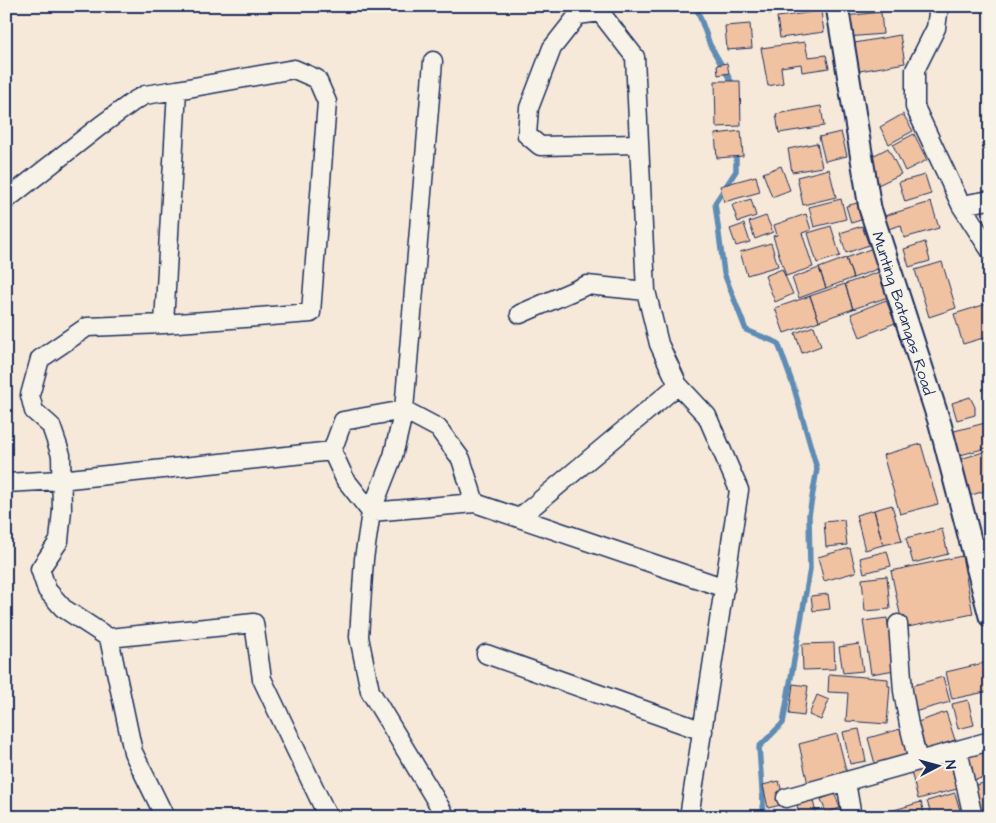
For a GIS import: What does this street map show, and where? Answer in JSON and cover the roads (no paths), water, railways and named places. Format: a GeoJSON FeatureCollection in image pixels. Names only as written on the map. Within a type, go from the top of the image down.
{"type":"FeatureCollection","features":[{"type":"Feature","properties":{"kind":"street","name":"Munting Batangas Road"},"geometry":{"type":"LineString","coordinates":[[837,6],[870,208],[981,548],[990,616]]}},
{"type":"Feature","properties":{"kind":"street"},"geometry":{"type":"LineString","coordinates":[[939,6],[936,28],[915,70],[915,107],[961,205],[990,250]]}},
{"type":"Feature","properties":{"kind":"street"},"geometry":{"type":"LineString","coordinates":[[638,144],[540,146],[527,135],[529,108],[552,48],[578,15],[600,12],[635,57],[646,291],[659,344],[678,385],[707,416],[739,490],[689,817]]}},
{"type":"Feature","properties":{"kind":"street"},"geometry":{"type":"LineString","coordinates":[[432,61],[404,410],[393,456],[371,512],[364,559],[359,637],[370,691],[446,817]]}},
{"type":"Feature","properties":{"kind":"street"},"geometry":{"type":"LineString","coordinates":[[6,200],[100,126],[145,95],[294,69],[317,79],[327,102],[311,313],[164,324],[87,327],[40,359],[30,395],[34,411],[51,426],[61,455],[62,510],[59,541],[40,569],[47,590],[63,608],[109,638],[254,623],[262,679],[328,817]]}},
{"type":"Feature","properties":{"kind":"street"},"geometry":{"type":"LineString","coordinates":[[164,324],[177,90]]}},
{"type":"Feature","properties":{"kind":"street"},"geometry":{"type":"LineString","coordinates":[[961,205],[990,200]]}},
{"type":"Feature","properties":{"kind":"street"},"geometry":{"type":"LineString","coordinates":[[520,314],[587,285],[646,291]]}},
{"type":"Feature","properties":{"kind":"street"},"geometry":{"type":"LineString","coordinates":[[518,518],[678,385]]}},
{"type":"Feature","properties":{"kind":"street"},"geometry":{"type":"LineString","coordinates":[[371,512],[345,479],[332,451],[343,421],[404,410],[438,428],[461,459],[475,503]]}},
{"type":"Feature","properties":{"kind":"street"},"geometry":{"type":"LineString","coordinates":[[6,483],[60,480],[332,451]]}},
{"type":"Feature","properties":{"kind":"street"},"geometry":{"type":"LineString","coordinates":[[371,512],[475,503],[725,588]]}},
{"type":"Feature","properties":{"kind":"street"},"geometry":{"type":"LineString","coordinates":[[898,624],[903,690],[918,761]]}},
{"type":"Feature","properties":{"kind":"street"},"geometry":{"type":"LineString","coordinates":[[109,638],[133,752],[165,817]]}},
{"type":"Feature","properties":{"kind":"street"},"geometry":{"type":"LineString","coordinates":[[486,654],[703,732]]}},
{"type":"Feature","properties":{"kind":"street"},"geometry":{"type":"LineString","coordinates":[[786,798],[990,741]]}},
{"type":"Feature","properties":{"kind":"street"},"geometry":{"type":"LineString","coordinates":[[958,750],[973,817]]}},
{"type":"Feature","properties":{"kind":"street"},"geometry":{"type":"LineString","coordinates":[[846,782],[852,817]]}},
{"type":"Feature","properties":{"kind":"waterway"},"geometry":{"type":"LineString","coordinates":[[696,6],[710,45],[733,88]]}},
{"type":"Feature","properties":{"kind":"waterway"},"geometry":{"type":"LineString","coordinates":[[736,150],[736,171],[715,203],[724,273],[746,330],[778,343],[794,388],[817,469],[809,515],[810,569],[783,723],[759,747],[764,817]]}}]}
